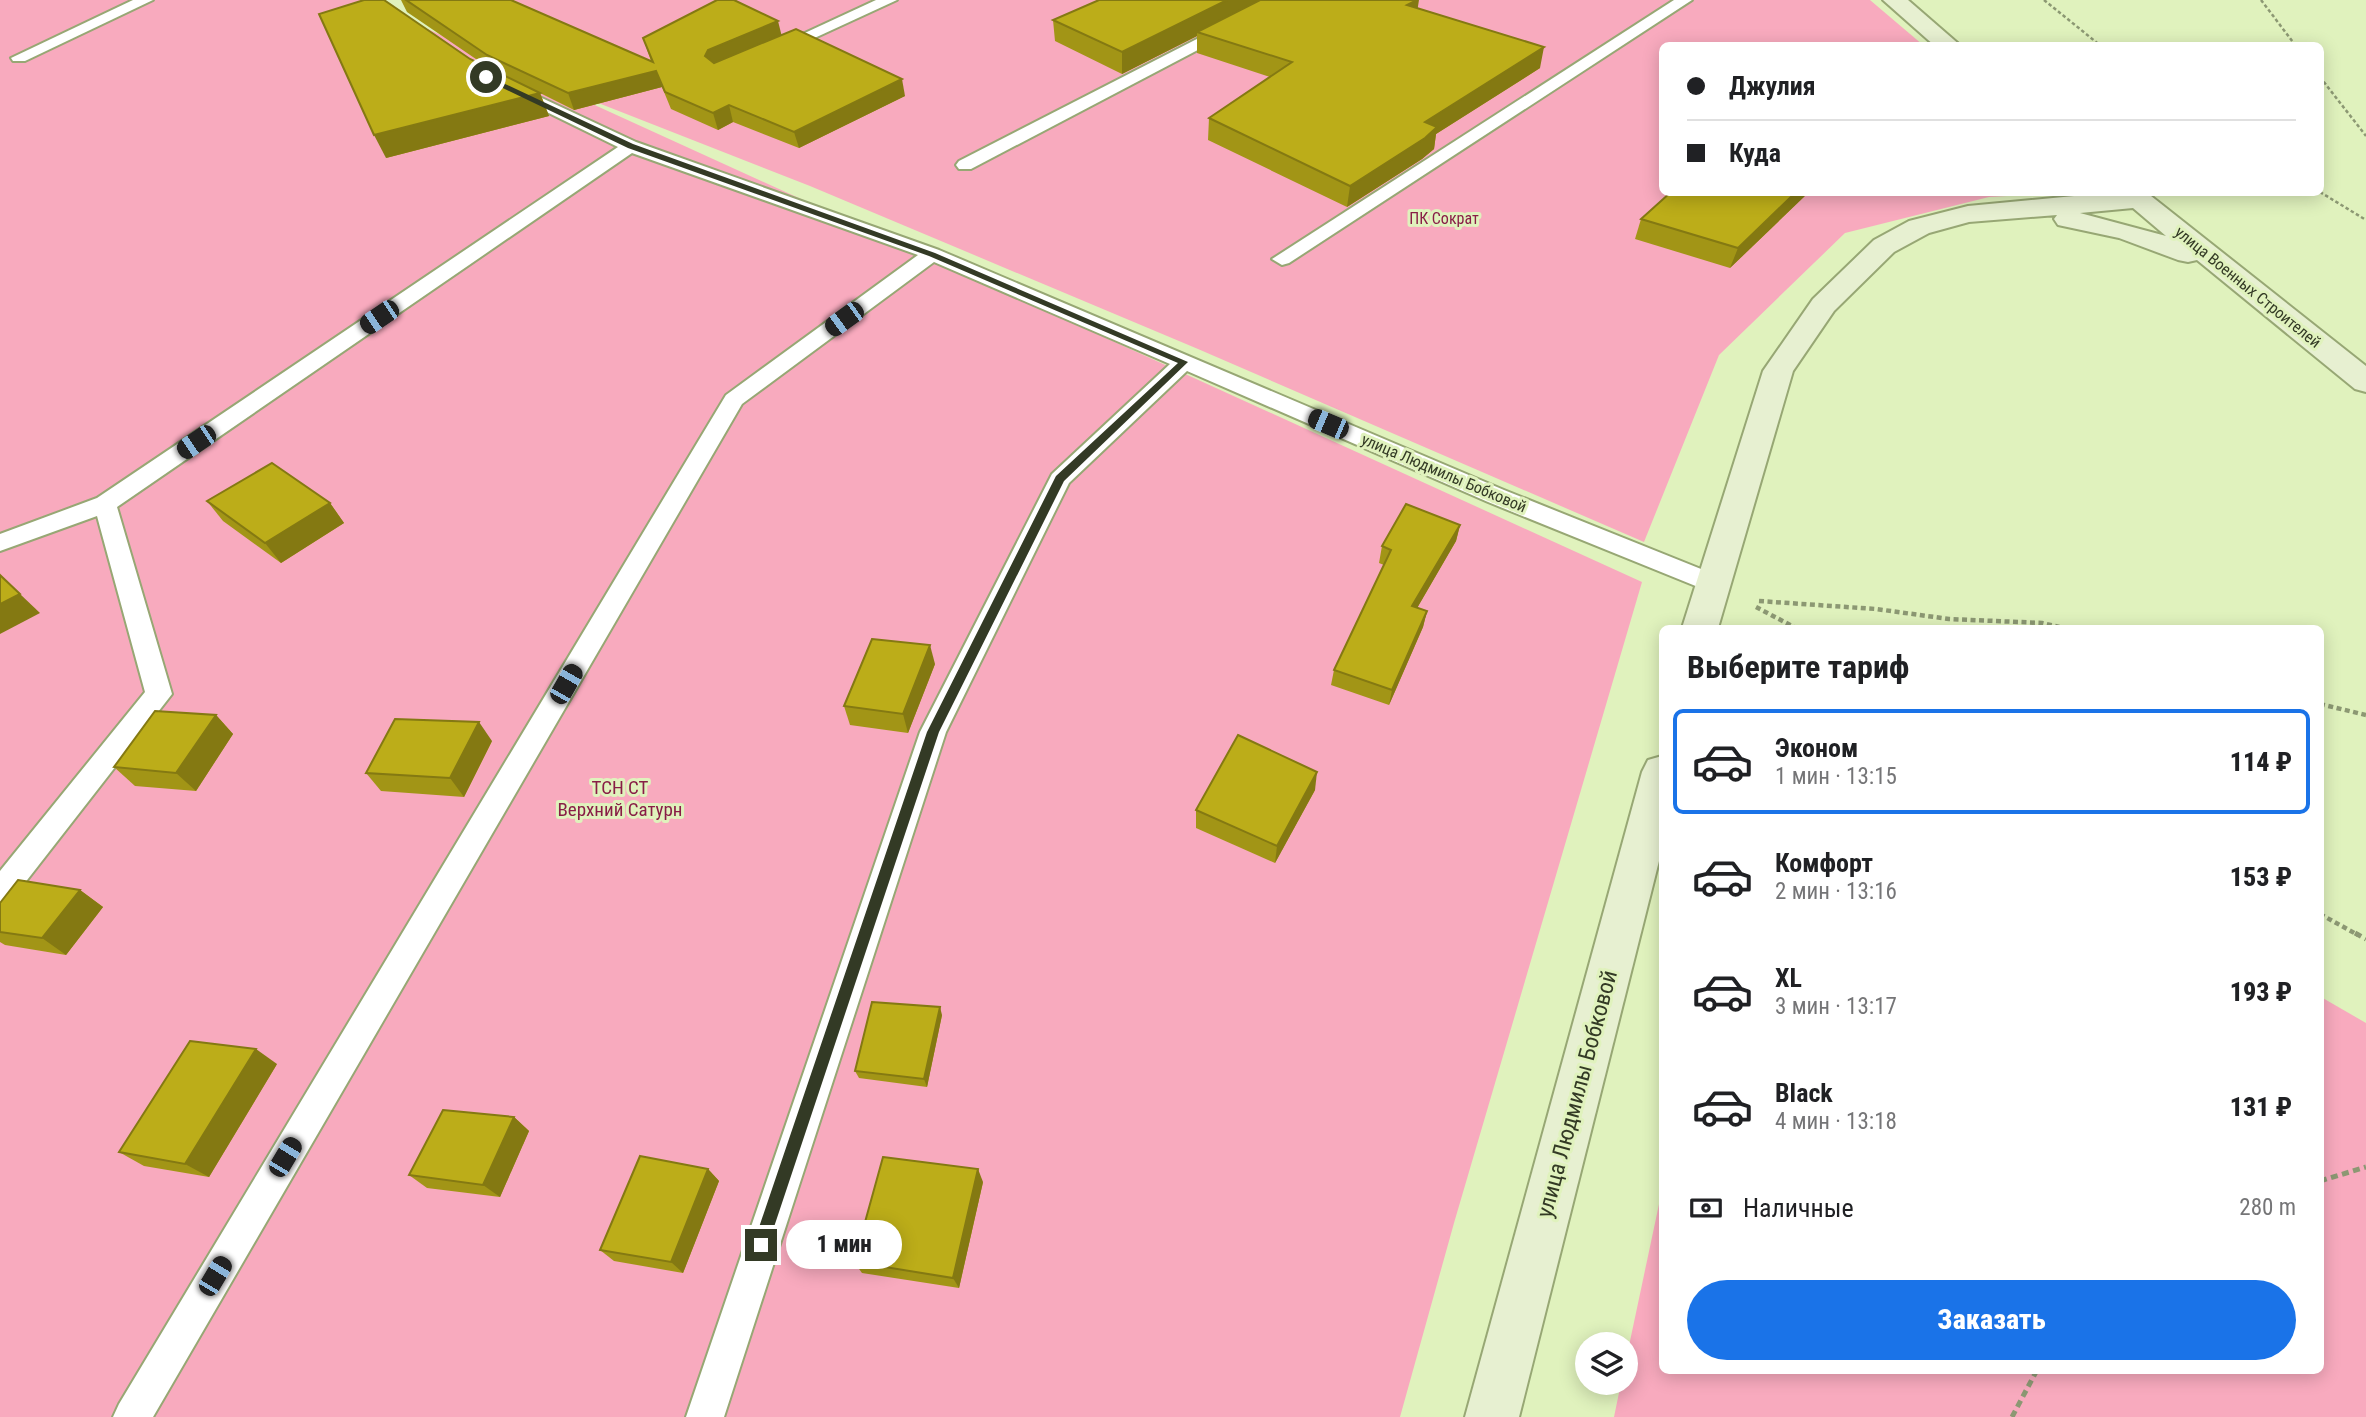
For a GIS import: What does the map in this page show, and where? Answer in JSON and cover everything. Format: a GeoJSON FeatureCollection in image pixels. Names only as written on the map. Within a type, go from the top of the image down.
{"type":"FeatureCollection","features":[{"type":"Feature","properties":{"kind":"main road"},"geometry":{"type":"LineString","coordinates":[[1894,0],[1945,42]]}},
{"type":"Feature","properties":{"kind":"main road"},"geometry":{"type":"LineString","coordinates":[[1701,625],[1778,371],[1823,305],[1884,246],[1919,227],[1968,214],[2011,196]]}},
{"type":"Feature","properties":{"kind":"main road"},"geometry":{"type":"LineString","coordinates":[[1968,214],[2134,196]]}},
{"type":"Feature","properties":{"kind":"main road","name":"улица Военных Строителей"},"geometry":{"type":"LineString","coordinates":[[2134,196],[2366,382]]}},
{"type":"Feature","properties":{"kind":"main road"},"geometry":{"type":"LineString","coordinates":[[1968,214],[2033,216],[2101,224],[2152,239],[2238,280]]}},
{"type":"Feature","properties":{"kind":"main road","name":"улица Людмилы Бобковой"},"geometry":{"type":"LineString","coordinates":[[1492,1417],[1659,783]]}},
{"type":"Feature","properties":{"kind":"lane"},"geometry":{"type":"LineString","coordinates":[[19,58],[145,0]]}},
{"type":"Feature","properties":{"kind":"lane"},"geometry":{"type":"LineString","coordinates":[[762,57],[890,0]]}},
{"type":"Feature","properties":{"kind":"lane"},"geometry":{"type":"LineString","coordinates":[[965,164],[1285,0]]}},
{"type":"Feature","properties":{"kind":"lane"},"geometry":{"type":"LineString","coordinates":[[1282,259],[1684,0]]}},
{"type":"Feature","properties":{"kind":"lane","name":"улица Людмилы Бобковой"},"geometry":{"type":"LineString","coordinates":[[498,83],[630,146],[932,254],[1496,496],[1712,583]]}},
{"type":"Feature","properties":{"kind":"lane"},"geometry":{"type":"LineString","coordinates":[[0,543],[105,504],[630,146]]}},
{"type":"Feature","properties":{"kind":"lane"},"geometry":{"type":"LineString","coordinates":[[131,1417],[734,400],[932,254]]}},
{"type":"Feature","properties":{"kind":"lane"},"geometry":{"type":"LineString","coordinates":[[705,1417],[933,732],[1060,479],[1184,362]]}},
{"type":"Feature","properties":{"kind":"lane"},"geometry":{"type":"LineString","coordinates":[[0,893],[159,694],[105,504]]}},
{"type":"Feature","properties":{"kind":"path"},"geometry":{"type":"LineString","coordinates":[[2044,0],[2096,42]]}},
{"type":"Feature","properties":{"kind":"path"},"geometry":{"type":"LineString","coordinates":[[2261,0],[2293,42]]}},
{"type":"Feature","properties":{"kind":"path"},"geometry":{"type":"LineString","coordinates":[[2324,82],[2366,136]]}},
{"type":"Feature","properties":{"kind":"path"},"geometry":{"type":"LineString","coordinates":[[2324,194],[2366,220]]}},
{"type":"Feature","properties":{"kind":"path"},"geometry":{"type":"LineString","coordinates":[[1757,601],[1876,609],[1949,619],[2051,625]]}},
{"type":"Feature","properties":{"kind":"path"},"geometry":{"type":"LineString","coordinates":[[2324,705],[2366,715]]}},
{"type":"Feature","properties":{"kind":"path"},"geometry":{"type":"LineString","coordinates":[[2324,916],[2366,939]]}},
{"type":"Feature","properties":{"kind":"path"},"geometry":{"type":"LineString","coordinates":[[2324,1180],[2366,1167]]}},
{"type":"Feature","properties":{"kind":"path"},"geometry":{"type":"LineString","coordinates":[[2011,1417],[2035,1374]]}},
{"type":"Feature","properties":{"kind":"green space","name":"ТСН СТ Верхний Сатурн"},"geometry":{"type":"Polygon","coordinates":[[[0,0],[364,0],[1642,582],[1454,1223],[1400,1417],[0,1417],[0,0]]]}},
{"type":"Feature","properties":{"kind":"green space","name":"ПК Сократ"},"geometry":{"type":"Polygon","coordinates":[[[425,0],[1870,0],[1919,42],[1659,42],[1659,196],[2006,196],[1989,197],[1845,233],[1719,355],[1644,542],[1198,349],[810,186],[583,97],[425,0]]]}},
{"type":"Feature","properties":{"kind":"green space"},"geometry":{"type":"Polygon","coordinates":[[[2324,999],[2366,1023],[2366,1417],[1614,1417],[1619,1395],[1638,1395],[1638,1332],[1632,1332],[1659,1204],[1659,1374],[2324,1374],[2324,999]]]}},
{"type":"Feature","properties":{"kind":"building"},"geometry":{"type":"Polygon","coordinates":[[[364,0],[384,0],[470,59],[540,93],[374,135],[319,14],[364,0]]]}},
{"type":"Feature","properties":{"kind":"building"},"geometry":{"type":"Polygon","coordinates":[[[406,0],[511,0],[653,62],[643,38],[717,0],[734,0],[778,21],[708,50],[705,56],[714,63],[796,29],[902,79],[794,132],[729,105],[713,113],[665,92],[656,71],[568,93],[487,55],[406,0]]]}},
{"type":"Feature","properties":{"kind":"building"},"geometry":{"type":"Polygon","coordinates":[[[1099,0],[1227,0],[1122,52],[1053,20],[1099,0]]]}},
{"type":"Feature","properties":{"kind":"building"},"geometry":{"type":"Polygon","coordinates":[[[1260,0],[1417,0],[1407,5],[1544,47],[1425,122],[1437,127],[1425,138],[1350,186],[1209,118],[1292,62],[1197,32],[1260,0]]]}},
{"type":"Feature","properties":{"kind":"building"},"geometry":{"type":"Polygon","coordinates":[[[1667,196],[1792,196],[1738,248],[1641,219],[1667,196]]]}},
{"type":"Feature","properties":{"kind":"building"},"geometry":{"type":"Polygon","coordinates":[[[272,463],[330,503],[265,543],[207,501],[272,463]]]}},
{"type":"Feature","properties":{"kind":"building"},"geometry":{"type":"Polygon","coordinates":[[[1406,504],[1460,525],[1412,606],[1427,611],[1392,690],[1334,670],[1391,550],[1382,546],[1406,504]]]}},
{"type":"Feature","properties":{"kind":"building"},"geometry":{"type":"Polygon","coordinates":[[[0,575],[20,594],[0,604],[0,575]]]}},
{"type":"Feature","properties":{"kind":"building"},"geometry":{"type":"Polygon","coordinates":[[[872,639],[930,645],[903,714],[844,706],[872,639]]]}},
{"type":"Feature","properties":{"kind":"building"},"geometry":{"type":"Polygon","coordinates":[[[155,711],[216,715],[176,773],[114,767],[155,711]]]}},
{"type":"Feature","properties":{"kind":"building"},"geometry":{"type":"Polygon","coordinates":[[[395,719],[479,722],[450,778],[366,773],[395,719]]]}},
{"type":"Feature","properties":{"kind":"building"},"geometry":{"type":"Polygon","coordinates":[[[1238,735],[1317,772],[1277,846],[1196,810],[1238,735]]]}},
{"type":"Feature","properties":{"kind":"building"},"geometry":{"type":"Polygon","coordinates":[[[18,880],[80,890],[42,938],[0,932],[0,903],[18,880]]]}},
{"type":"Feature","properties":{"kind":"building"},"geometry":{"type":"Polygon","coordinates":[[[872,1002],[940,1007],[924,1079],[855,1071],[872,1002]]]}},
{"type":"Feature","properties":{"kind":"building"},"geometry":{"type":"Polygon","coordinates":[[[190,1041],[256,1049],[185,1164],[119,1152],[190,1041]]]}},
{"type":"Feature","properties":{"kind":"building"},"geometry":{"type":"Polygon","coordinates":[[[443,1110],[514,1117],[483,1185],[409,1175],[443,1110]]]}},
{"type":"Feature","properties":{"kind":"building"},"geometry":{"type":"Polygon","coordinates":[[[640,1156],[708,1169],[671,1262],[600,1250],[640,1156]]]}},
{"type":"Feature","properties":{"kind":"building"},"geometry":{"type":"Polygon","coordinates":[[[883,1157],[978,1169],[953,1278],[854,1262],[883,1157]]]}},
{"type":"Feature","properties":{"kind":"route"},"geometry":{"type":"LineString","coordinates":[[486,77],[630,146],[932,254],[1184,362],[1060,479],[933,732],[761,1245]]}}]}
